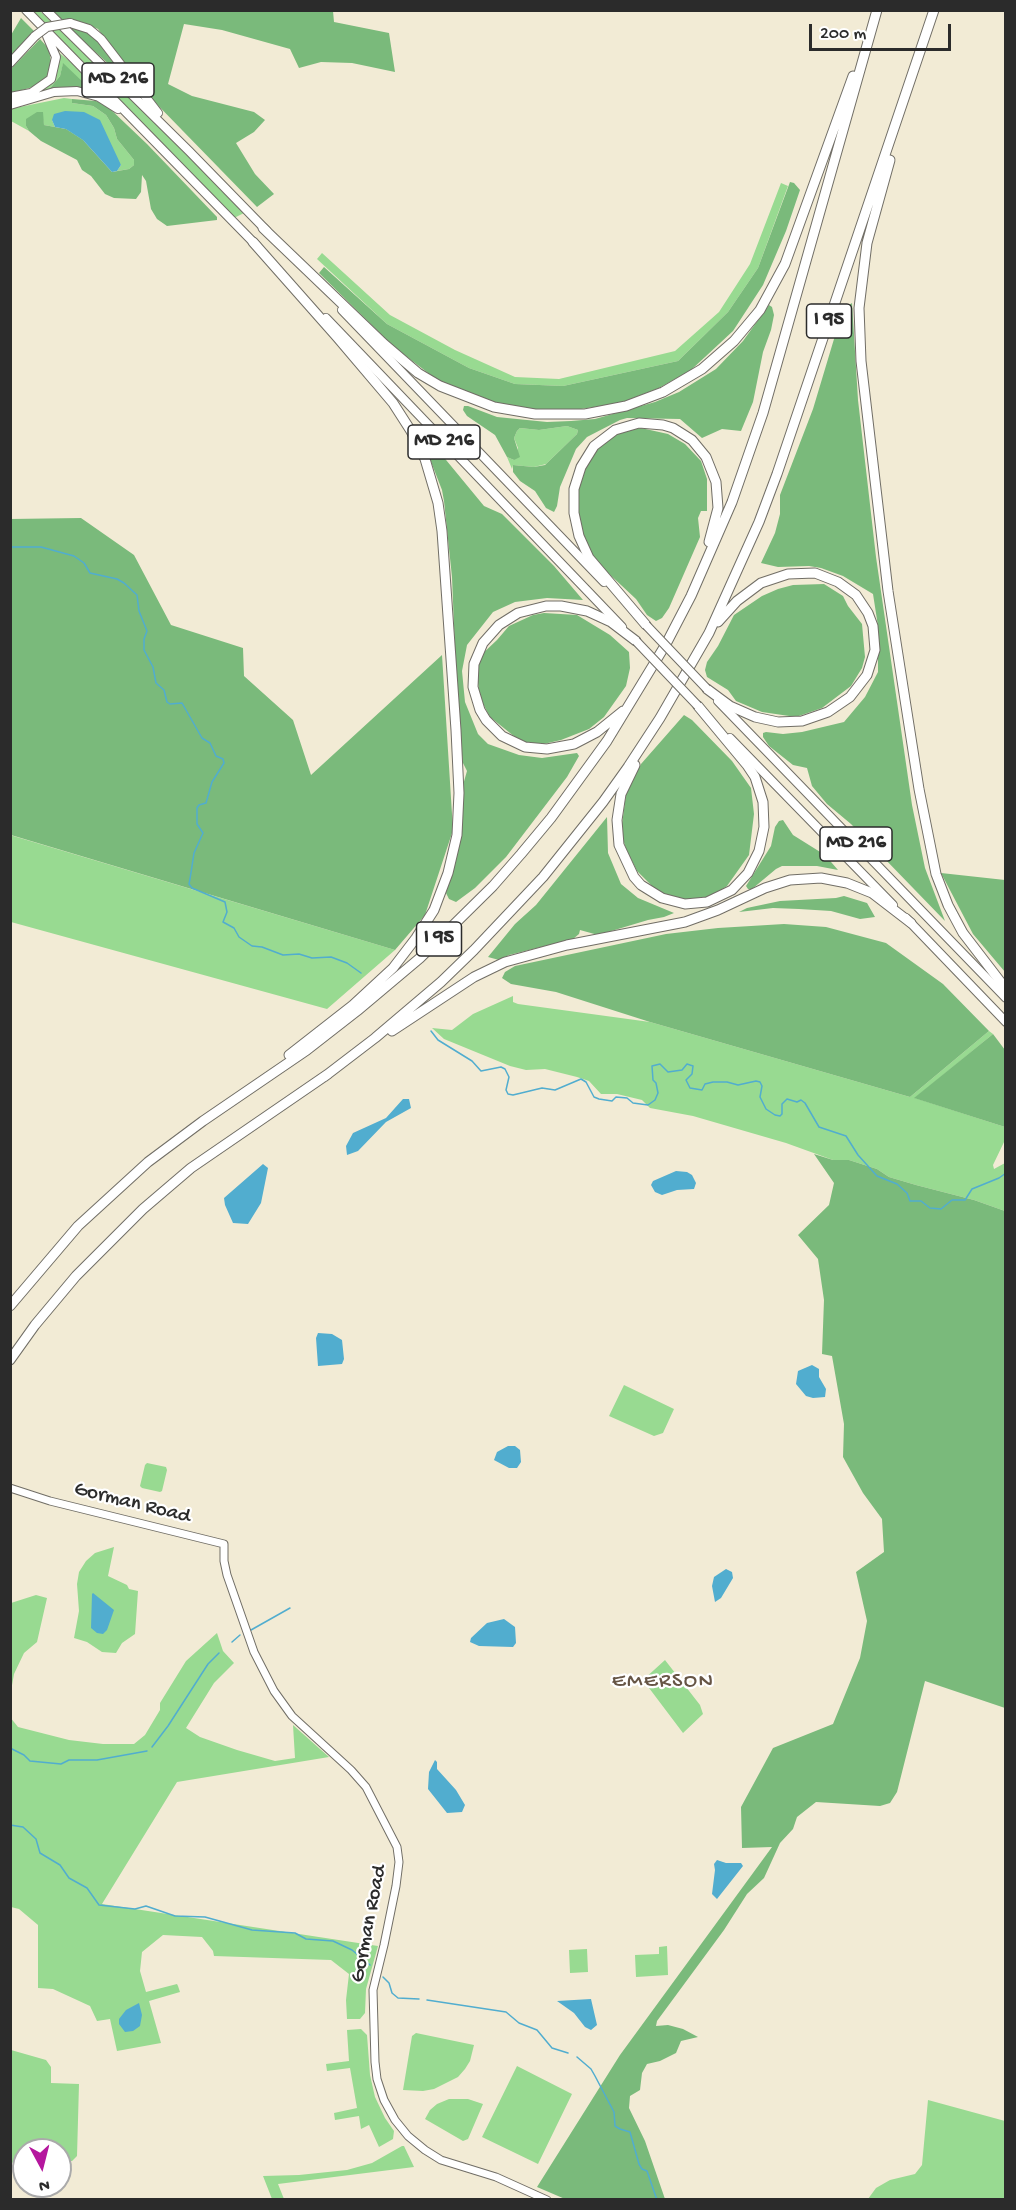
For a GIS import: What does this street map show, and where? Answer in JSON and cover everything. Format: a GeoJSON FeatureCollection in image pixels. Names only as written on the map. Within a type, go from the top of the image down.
{"type":"FeatureCollection","features":[{"type":"Feature","properties":{"kind":"highway","name":"I 95"},"geometry":{"type":"LineString","coordinates":[[10,1306],[56,1250],[102,1203],[174,1142],[307,1050],[357,1011],[455,925],[493,886],[551,818],[607,741],[666,644],[691,596],[732,502],[763,413],[877,10]]}},
{"type":"Feature","properties":{"kind":"highway","name":"I 95"},"geometry":{"type":"LineString","coordinates":[[10,1360],[35,1325],[76,1276],[143,1209],[191,1168],[324,1077],[414,1006],[474,950],[543,877],[603,802],[660,718],[712,627],[759,522],[934,10]]}},
{"type":"Feature","properties":{"kind":"highway"},"geometry":{"type":"LineString","coordinates":[[263,228],[403,361],[457,394],[478,403],[514,412],[554,415],[604,411],[646,400],[683,381],[720,355],[750,324],[771,292],[792,247],[873,24]]}},
{"type":"Feature","properties":{"kind":"highway"},"geometry":{"type":"LineString","coordinates":[[915,67],[863,264],[859,308],[861,361],[888,591],[913,755],[932,859],[942,890],[956,920],[973,948],[1005,989]]}},
{"type":"Feature","properties":{"kind":"highway"},"geometry":{"type":"LineString","coordinates":[[229,1103],[353,1005],[379,983],[405,955],[426,924],[441,892],[453,855],[459,816],[455,718],[442,531],[438,503],[427,466],[411,431],[393,403],[253,242]]}},
{"type":"Feature","properties":{"kind":"highway"},"geometry":{"type":"LineString","coordinates":[[646,625],[589,558],[575,525],[573,500],[581,466],[594,446],[615,430],[639,423],[663,425],[673,428],[692,440],[706,457],[718,496],[716,520],[691,596]]}},
{"type":"Feature","properties":{"kind":"highway"},"geometry":{"type":"LineString","coordinates":[[707,689],[730,706],[755,717],[778,722],[802,721],[828,712],[850,697],[867,675],[875,650],[873,626],[863,604],[848,588],[827,576],[815,573],[788,574],[761,583],[737,601],[712,627]]}},
{"type":"Feature","properties":{"kind":"highway"},"geometry":{"type":"LineString","coordinates":[[627,708],[597,732],[574,744],[547,749],[525,747],[502,736],[486,720],[480,710],[473,687],[474,664],[483,643],[499,625],[518,613],[546,606],[587,610],[611,622],[636,641]]}},
{"type":"Feature","properties":{"kind":"highway"},"geometry":{"type":"LineString","coordinates":[[660,718],[621,794],[617,820],[619,845],[634,877],[652,893],[673,902],[685,904],[707,902],[732,890],[748,873],[762,840],[765,815],[755,777],[698,706]]}},
{"type":"Feature","properties":{"kind":"highway"},"geometry":{"type":"LineString","coordinates":[[324,1077],[457,987],[505,962],[567,945],[685,922],[765,888],[790,880],[821,878],[847,883],[872,893],[911,923]]}},
{"type":"Feature","properties":{"kind":"main road","name":"MD 216"},"geometry":{"type":"LineString","coordinates":[[26,10],[178,164],[1005,1022]]}},
{"type":"Feature","properties":{"kind":"main road","name":"MD 216"},"geometry":{"type":"LineString","coordinates":[[46,10],[189,151],[1005,998]]}},
{"type":"Feature","properties":{"kind":"main road"},"geometry":{"type":"LineString","coordinates":[[10,63],[35,36],[47,27],[70,23],[89,29],[101,39],[189,151]]}},
{"type":"Feature","properties":{"kind":"main road"},"geometry":{"type":"LineString","coordinates":[[10,97],[38,90],[51,79],[54,72],[56,57],[54,48],[38,24]]}},
{"type":"Feature","properties":{"kind":"main road"},"geometry":{"type":"LineString","coordinates":[[10,105],[54,93],[77,91],[88,93],[111,104],[178,164]]}},
{"type":"Feature","properties":{"kind":"street","name":"Gorman Road"},"geometry":{"type":"LineString","coordinates":[[10,1488],[50,1501],[224,1544],[224,1567],[254,1652],[274,1691],[292,1716],[351,1770],[366,1787],[397,1847],[399,1862],[396,1886],[373,1990],[375,2062],[384,2100],[395,2120],[408,2136],[441,2160],[496,2177],[547,2199]]}},
{"type":"Feature","properties":{"kind":"green space"},"geometry":{"type":"Polygon","coordinates":[[[30,11],[40,11],[148,114],[244,213],[234,218],[30,11]]]}},
{"type":"Feature","properties":{"kind":"green space"},"geometry":{"type":"Polygon","coordinates":[[[53,11],[333,11],[334,22],[389,33],[395,72],[352,63],[321,62],[299,68],[290,49],[222,30],[184,24],[168,84],[192,96],[254,112],[265,120],[254,132],[236,143],[255,174],[274,194],[257,207],[144,91],[98,29],[82,22],[62,20],[53,11]]]}},
{"type":"Feature","properties":{"kind":"green space"},"geometry":{"type":"Polygon","coordinates":[[[21,18],[35,32],[11,60],[11,35],[21,18]]]}},
{"type":"Feature","properties":{"kind":"green space"},"geometry":{"type":"Polygon","coordinates":[[[68,27],[86,32],[99,42],[125,79],[68,27]]]}},
{"type":"Feature","properties":{"kind":"green space"},"geometry":{"type":"Polygon","coordinates":[[[40,39],[49,49],[51,63],[48,76],[40,85],[11,93],[10,70],[40,39]]]}},
{"type":"Feature","properties":{"kind":"green space"},"geometry":{"type":"Polygon","coordinates":[[[57,51],[73,64],[102,96],[83,90],[63,64],[60,76],[47,92],[32,95],[49,85],[57,51]]]}},
{"type":"Feature","properties":{"kind":"green space"},"geometry":{"type":"Polygon","coordinates":[[[63,63],[85,84],[86,88],[47,92],[60,76],[63,63]]]}},
{"type":"Feature","properties":{"kind":"green space"},"geometry":{"type":"Polygon","coordinates":[[[64,98],[72,99],[72,103],[93,106],[106,115],[114,128],[117,139],[134,160],[134,165],[129,169],[117,171],[121,165],[52,120],[55,127],[44,125],[43,120],[26,126],[29,131],[11,121],[10,109],[64,98]]]}},
{"type":"Feature","properties":{"kind":"green space"},"geometry":{"type":"Polygon","coordinates":[[[72,99],[96,101],[106,105],[147,144],[217,217],[217,220],[167,226],[157,219],[151,209],[146,181],[142,175],[141,192],[136,199],[114,198],[105,194],[91,176],[82,170],[77,160],[41,141],[29,131],[26,119],[37,112],[43,112],[44,125],[66,129],[83,140],[112,172],[129,169],[134,165],[134,160],[117,139],[114,128],[106,115],[93,106],[72,103],[72,99]]]}},
{"type":"Feature","properties":{"kind":"green space"},"geometry":{"type":"Polygon","coordinates":[[[790,182],[800,190],[786,231],[763,285],[733,331],[691,370],[659,388],[620,403],[568,411],[528,409],[485,401],[436,379],[394,347],[319,273],[324,267],[387,324],[469,368],[515,384],[563,386],[678,361],[728,312],[758,268],[790,182]]]}},
{"type":"Feature","properties":{"kind":"green space"},"geometry":{"type":"Polygon","coordinates":[[[781,183],[788,186],[758,268],[728,312],[678,361],[563,386],[515,384],[469,368],[387,324],[317,259],[322,253],[390,315],[455,350],[515,377],[559,379],[675,351],[719,312],[750,264],[781,183]]]}},
{"type":"Feature","properties":{"kind":"green space"},"geometry":{"type":"Polygon","coordinates":[[[852,303],[858,400],[876,557],[912,805],[925,868],[945,921],[851,824],[827,804],[812,786],[807,768],[793,765],[769,746],[763,737],[763,733],[766,732],[783,734],[802,732],[844,722],[865,697],[878,672],[878,626],[873,594],[843,576],[821,568],[778,567],[761,563],[775,533],[780,514],[780,495],[813,409],[843,309],[852,303]]]}},
{"type":"Feature","properties":{"kind":"green space"},"geometry":{"type":"Polygon","coordinates":[[[769,305],[774,315],[771,330],[763,352],[753,402],[741,431],[722,429],[702,438],[680,419],[627,418],[620,420],[587,437],[576,449],[560,487],[554,512],[546,508],[535,491],[520,481],[513,472],[513,465],[534,467],[545,465],[577,434],[578,430],[567,426],[539,430],[520,428],[514,438],[520,457],[514,460],[507,457],[495,435],[467,416],[463,410],[464,406],[468,406],[497,417],[547,422],[571,421],[595,419],[655,402],[679,392],[716,369],[743,341],[769,305]]]}},
{"type":"Feature","properties":{"kind":"green space"},"geometry":{"type":"Polygon","coordinates":[[[567,426],[578,430],[577,434],[546,464],[534,467],[513,465],[512,469],[507,457],[514,460],[518,448],[514,438],[520,428],[539,430],[567,426]]]}},
{"type":"Feature","properties":{"kind":"green space"},"geometry":{"type":"Polygon","coordinates":[[[641,428],[668,434],[685,444],[701,461],[707,479],[707,511],[701,511],[698,518],[700,537],[669,608],[662,618],[656,621],[647,615],[636,599],[591,557],[577,519],[579,487],[587,462],[607,439],[625,431],[641,428]]]}},
{"type":"Feature","properties":{"kind":"green space"},"geometry":{"type":"Polygon","coordinates":[[[431,445],[437,449],[484,506],[502,514],[554,566],[583,600],[547,598],[515,602],[493,612],[467,645],[462,671],[465,702],[478,734],[488,744],[519,755],[542,758],[577,753],[579,756],[567,777],[506,857],[475,888],[456,902],[449,899],[446,893],[467,771],[463,763],[458,723],[452,577],[444,501],[428,454],[428,446],[431,445]]]}},
{"type":"Feature","properties":{"kind":"green space"},"geometry":{"type":"Polygon","coordinates":[[[81,518],[134,555],[171,625],[243,648],[244,676],[293,720],[311,775],[442,655],[453,830],[425,915],[395,950],[11,835],[10,519],[81,518]]]}},
{"type":"Feature","properties":{"kind":"green space"},"geometry":{"type":"Polygon","coordinates":[[[824,584],[843,596],[862,624],[865,657],[862,668],[851,686],[822,708],[796,717],[762,712],[736,701],[728,690],[707,677],[705,670],[707,662],[734,615],[762,596],[778,589],[793,585],[824,584]]]}},
{"type":"Feature","properties":{"kind":"green space"},"geometry":{"type":"Polygon","coordinates":[[[544,613],[577,615],[610,635],[629,652],[630,668],[626,686],[604,717],[589,729],[561,740],[539,745],[520,741],[490,717],[480,698],[477,675],[480,656],[509,626],[533,615],[544,613]]]}},
{"type":"Feature","properties":{"kind":"green space"},"geometry":{"type":"Polygon","coordinates":[[[684,715],[692,720],[732,761],[751,788],[754,814],[749,855],[727,886],[711,897],[688,902],[658,892],[637,871],[626,849],[621,832],[626,794],[641,764],[684,715]]]}},
{"type":"Feature","properties":{"kind":"green space"},"geometry":{"type":"Polygon","coordinates":[[[607,817],[608,853],[621,884],[638,898],[674,913],[598,935],[580,930],[573,939],[509,955],[499,960],[488,957],[515,924],[536,905],[607,817]]]}},
{"type":"Feature","properties":{"kind":"green space"},"geometry":{"type":"Polygon","coordinates":[[[783,820],[793,835],[825,855],[838,870],[817,866],[782,866],[752,889],[748,889],[746,886],[771,846],[775,827],[779,821],[783,820]]]}},
{"type":"Feature","properties":{"kind":"green space"},"geometry":{"type":"Polygon","coordinates":[[[10,835],[395,950],[327,1009],[11,922],[10,835]]]}},
{"type":"Feature","properties":{"kind":"green space"},"geometry":{"type":"Polygon","coordinates":[[[941,873],[1005,880],[1005,972],[973,934],[941,873]]]}},
{"type":"Feature","properties":{"kind":"green space"},"geometry":{"type":"Polygon","coordinates":[[[844,896],[867,903],[875,917],[860,919],[831,911],[773,908],[739,912],[780,901],[844,896]]]}},
{"type":"Feature","properties":{"kind":"green space"},"geometry":{"type":"Polygon","coordinates":[[[784,924],[826,927],[886,943],[943,984],[989,1031],[910,1097],[650,1022],[556,992],[511,984],[502,978],[505,972],[515,966],[666,934],[784,924]]]}},
{"type":"Feature","properties":{"kind":"green space"},"geometry":{"type":"Polygon","coordinates":[[[513,996],[513,1002],[518,1004],[650,1022],[910,1097],[989,1031],[993,1034],[915,1098],[1005,1127],[1005,1140],[993,1165],[994,1169],[1005,1163],[1005,1211],[974,1200],[889,1177],[877,1169],[849,1160],[833,1160],[786,1143],[693,1116],[650,1108],[642,1100],[617,1094],[601,1094],[589,1081],[577,1077],[545,1069],[526,1070],[510,1066],[444,1039],[432,1028],[452,1030],[473,1014],[513,996]]]}},
{"type":"Feature","properties":{"kind":"green space"},"geometry":{"type":"Polygon","coordinates":[[[993,1034],[1005,1050],[1005,1127],[914,1098],[993,1034]]]}},
{"type":"Feature","properties":{"kind":"green space"},"geometry":{"type":"Polygon","coordinates":[[[814,1154],[833,1160],[849,1160],[877,1169],[889,1177],[974,1200],[1005,1211],[1005,1708],[925,1681],[897,1792],[890,1803],[880,1806],[816,1802],[797,1817],[793,1829],[780,1843],[764,1878],[747,1894],[724,1930],[657,2021],[656,2026],[668,2025],[683,2029],[698,2037],[681,2041],[676,2053],[660,2061],[647,2064],[642,2073],[640,2090],[630,2096],[629,2108],[645,2141],[665,2199],[565,2199],[537,2187],[620,2055],[772,1847],[742,1848],[741,1807],[773,1748],[833,1724],[860,1658],[867,1621],[856,1572],[884,1552],[882,1519],[863,1493],[843,1457],[844,1424],[832,1356],[822,1354],[824,1300],[818,1259],[798,1235],[829,1205],[834,1183],[814,1154]]]}},
{"type":"Feature","properties":{"kind":"green space"},"geometry":{"type":"Polygon","coordinates":[[[624,1385],[674,1409],[663,1433],[654,1436],[609,1416],[624,1385]]]}},
{"type":"Feature","properties":{"kind":"green space"},"geometry":{"type":"Polygon","coordinates":[[[147,1463],[166,1467],[160,1492],[140,1486],[147,1463]]]}},
{"type":"Feature","properties":{"kind":"green space"},"geometry":{"type":"Polygon","coordinates":[[[114,1547],[108,1576],[127,1585],[129,1589],[138,1591],[135,1634],[122,1643],[116,1653],[102,1652],[87,1642],[74,1638],[79,1611],[77,1584],[79,1572],[95,1553],[114,1547]]]}},
{"type":"Feature","properties":{"kind":"green space"},"geometry":{"type":"Polygon","coordinates":[[[36,1595],[47,1598],[37,1642],[24,1653],[14,1674],[11,1691],[11,1603],[36,1595]]]}},
{"type":"Feature","properties":{"kind":"green space"},"geometry":{"type":"Polygon","coordinates":[[[217,1633],[223,1651],[234,1663],[214,1683],[186,1728],[200,1737],[275,1761],[295,1758],[293,1725],[329,1757],[177,1782],[102,1904],[378,1946],[366,1989],[365,2013],[360,2019],[347,2019],[346,2000],[349,1974],[331,1960],[214,1956],[213,1951],[202,1937],[163,1935],[142,1952],[140,1971],[146,1992],[177,1984],[180,1992],[149,2001],[161,2043],[117,2051],[110,2019],[97,2021],[90,2006],[53,1989],[38,1988],[38,1925],[19,1909],[11,1907],[10,1717],[18,1727],[69,1740],[103,1744],[134,1744],[145,1735],[160,1710],[160,1703],[186,1661],[217,1633]]]}},
{"type":"Feature","properties":{"kind":"green space"},"geometry":{"type":"Polygon","coordinates":[[[665,1660],[700,1705],[703,1714],[683,1733],[643,1680],[665,1660]]]}},
{"type":"Feature","properties":{"kind":"green space"},"geometry":{"type":"Polygon","coordinates":[[[667,1946],[668,1975],[636,1977],[635,1955],[659,1954],[659,1947],[667,1946]]]}},
{"type":"Feature","properties":{"kind":"green space"},"geometry":{"type":"Polygon","coordinates":[[[587,1949],[588,1972],[570,1973],[569,1950],[587,1949]]]}},
{"type":"Feature","properties":{"kind":"green space"},"geometry":{"type":"Polygon","coordinates":[[[361,2029],[367,2035],[370,2075],[375,2097],[394,2131],[393,2139],[379,2147],[369,2125],[361,2129],[359,2116],[335,2120],[334,2113],[357,2108],[350,2068],[327,2071],[326,2064],[349,2061],[347,2030],[361,2029]]]}},
{"type":"Feature","properties":{"kind":"green space"},"geometry":{"type":"Polygon","coordinates":[[[416,2033],[474,2045],[470,2061],[458,2077],[434,2089],[403,2090],[412,2036],[416,2033]]]}},
{"type":"Feature","properties":{"kind":"green space"},"geometry":{"type":"Polygon","coordinates":[[[11,2050],[46,2060],[51,2067],[51,2083],[79,2084],[77,2156],[72,2161],[72,2138],[12,2138],[11,2163],[11,2050]]]}},
{"type":"Feature","properties":{"kind":"green space"},"geometry":{"type":"Polygon","coordinates":[[[517,2066],[572,2094],[538,2164],[482,2137],[517,2066]]]}},
{"type":"Feature","properties":{"kind":"green space"},"geometry":{"type":"Polygon","coordinates":[[[449,2099],[468,2099],[483,2104],[468,2139],[463,2141],[425,2119],[437,2104],[449,2099]]]}},
{"type":"Feature","properties":{"kind":"green space"},"geometry":{"type":"Polygon","coordinates":[[[928,2100],[1005,2121],[1005,2199],[868,2199],[876,2188],[890,2180],[915,2174],[922,2165],[928,2100]]]}},
{"type":"Feature","properties":{"kind":"green space"},"geometry":{"type":"Polygon","coordinates":[[[402,2146],[414,2167],[278,2184],[284,2199],[272,2199],[263,2176],[347,2170],[372,2163],[402,2146]]]}},
{"type":"Feature","properties":{"kind":"water"},"geometry":{"type":"Polygon","coordinates":[[[65,111],[84,112],[100,120],[121,165],[117,171],[112,172],[83,140],[66,129],[55,127],[52,120],[54,114],[65,111]]]}},
{"type":"Feature","properties":{"kind":"water"},"geometry":{"type":"Polygon","coordinates":[[[403,1099],[409,1099],[411,1108],[386,1122],[358,1151],[347,1155],[346,1146],[353,1133],[386,1118],[403,1099]]]}},
{"type":"Feature","properties":{"kind":"water"},"geometry":{"type":"Polygon","coordinates":[[[263,1164],[268,1168],[261,1203],[248,1224],[233,1223],[224,1198],[263,1164]]]}},
{"type":"Feature","properties":{"kind":"water"},"geometry":{"type":"Polygon","coordinates":[[[676,1171],[692,1175],[696,1183],[694,1189],[677,1190],[662,1195],[655,1192],[651,1185],[653,1181],[676,1171]]]}},
{"type":"Feature","properties":{"kind":"water"},"geometry":{"type":"Polygon","coordinates":[[[318,1333],[332,1334],[342,1340],[344,1359],[342,1364],[318,1366],[316,1338],[318,1333]]]}},
{"type":"Feature","properties":{"kind":"water"},"geometry":{"type":"Polygon","coordinates":[[[812,1365],[819,1369],[819,1377],[826,1389],[825,1397],[806,1396],[796,1384],[798,1371],[812,1365]]]}},
{"type":"Feature","properties":{"kind":"water"},"geometry":{"type":"Polygon","coordinates":[[[508,1446],[515,1446],[520,1450],[521,1462],[517,1468],[509,1468],[494,1460],[497,1452],[508,1446]]]}},
{"type":"Feature","properties":{"kind":"water"},"geometry":{"type":"Polygon","coordinates":[[[726,1569],[732,1572],[733,1578],[721,1598],[715,1602],[712,1586],[714,1577],[726,1569]]]}},
{"type":"Feature","properties":{"kind":"water"},"geometry":{"type":"Polygon","coordinates":[[[93,1593],[114,1610],[107,1630],[103,1634],[91,1628],[93,1593]]]}},
{"type":"Feature","properties":{"kind":"water"},"geometry":{"type":"Polygon","coordinates":[[[504,1619],[515,1627],[516,1643],[513,1647],[479,1646],[470,1642],[471,1638],[487,1623],[504,1619]]]}},
{"type":"Feature","properties":{"kind":"water"},"geometry":{"type":"Polygon","coordinates":[[[435,1760],[437,1769],[456,1790],[465,1805],[462,1812],[447,1813],[428,1789],[429,1772],[435,1760]]]}},
{"type":"Feature","properties":{"kind":"water"},"geometry":{"type":"Polygon","coordinates":[[[717,1860],[726,1863],[741,1863],[743,1866],[717,1899],[712,1894],[714,1864],[717,1860]]]}},
{"type":"Feature","properties":{"kind":"water"},"geometry":{"type":"Polygon","coordinates":[[[591,1999],[597,2025],[591,2030],[585,2027],[574,2013],[557,2001],[591,1999]]]}},
{"type":"Feature","properties":{"kind":"water"},"geometry":{"type":"Polygon","coordinates":[[[139,2003],[142,2015],[140,2026],[133,2031],[125,2032],[119,2024],[119,2019],[126,2010],[139,2003]]]}},
{"type":"Feature","properties":{"kind":"waterway"},"geometry":{"type":"LineString","coordinates":[[10,547],[41,547],[74,556],[84,563],[90,573],[117,579],[137,595],[139,611],[147,631],[144,650],[153,667],[156,683],[164,690],[167,702],[182,703],[202,738],[210,743],[216,756],[223,759],[224,763],[212,782],[206,803],[197,808],[197,824],[203,833],[194,853],[189,884],[192,888],[225,902],[227,912],[223,922],[234,928],[239,937],[252,946],[262,947],[283,955],[331,957],[347,963],[361,973]]}},
{"type":"Feature","properties":{"kind":"waterway"},"geometry":{"type":"LineString","coordinates":[[431,1031],[438,1040],[472,1061],[481,1071],[501,1067],[505,1069],[509,1077],[506,1090],[508,1094],[513,1095],[542,1088],[555,1090],[581,1079],[586,1082],[594,1097],[599,1099],[612,1101],[616,1097],[627,1098],[633,1103],[648,1105],[655,1100],[658,1093],[653,1080],[652,1066],[660,1064],[668,1072],[682,1070],[687,1064],[693,1066],[692,1074],[686,1080],[690,1088],[702,1090],[705,1084],[713,1082],[738,1085],[760,1082],[762,1086],[760,1097],[766,1109],[780,1116],[782,1104],[787,1099],[797,1102],[801,1100],[819,1127],[846,1136],[858,1155],[877,1176],[897,1184],[907,1193],[910,1201],[921,1201],[930,1208],[941,1209],[952,1200],[965,1200],[972,1189],[1006,1173]]}},
{"type":"Feature","properties":{"kind":"waterway"},"geometry":{"type":"LineString","coordinates":[[251,1630],[290,1608]]}},
{"type":"Feature","properties":{"kind":"waterway"},"geometry":{"type":"LineString","coordinates":[[232,1642],[240,1635]]}},
{"type":"Feature","properties":{"kind":"waterway"},"geometry":{"type":"LineString","coordinates":[[152,1747],[208,1664],[219,1653]]}},
{"type":"Feature","properties":{"kind":"waterway"},"geometry":{"type":"LineString","coordinates":[[10,1748],[30,1761],[61,1764],[69,1760],[97,1760],[147,1751]]}},
{"type":"Feature","properties":{"kind":"waterway"},"geometry":{"type":"LineString","coordinates":[[10,1825],[23,1827],[36,1839],[40,1853],[60,1865],[69,1878],[87,1888],[99,1905],[135,1909],[146,1906],[175,1916],[205,1917],[252,1930],[295,1933],[306,1939],[333,1941],[352,1950],[370,1965]]}},
{"type":"Feature","properties":{"kind":"waterway"},"geometry":{"type":"LineString","coordinates":[[383,1977],[389,1983],[392,1993],[398,1998],[419,1999]]}},
{"type":"Feature","properties":{"kind":"waterway"},"geometry":{"type":"LineString","coordinates":[[427,2000],[506,2012],[519,2023],[537,2030],[552,2048],[568,2053]]}},
{"type":"Feature","properties":{"kind":"waterway"},"geometry":{"type":"LineString","coordinates":[[577,2057],[591,2069],[595,2076],[614,2112],[615,2126],[630,2132],[639,2164],[647,2171],[657,2200]]}},
{"type":"Feature","properties":{"kind":"district","name":"EMERSON"},"geometry":{"type":"Point","coordinates":[663,1683]}}]}
